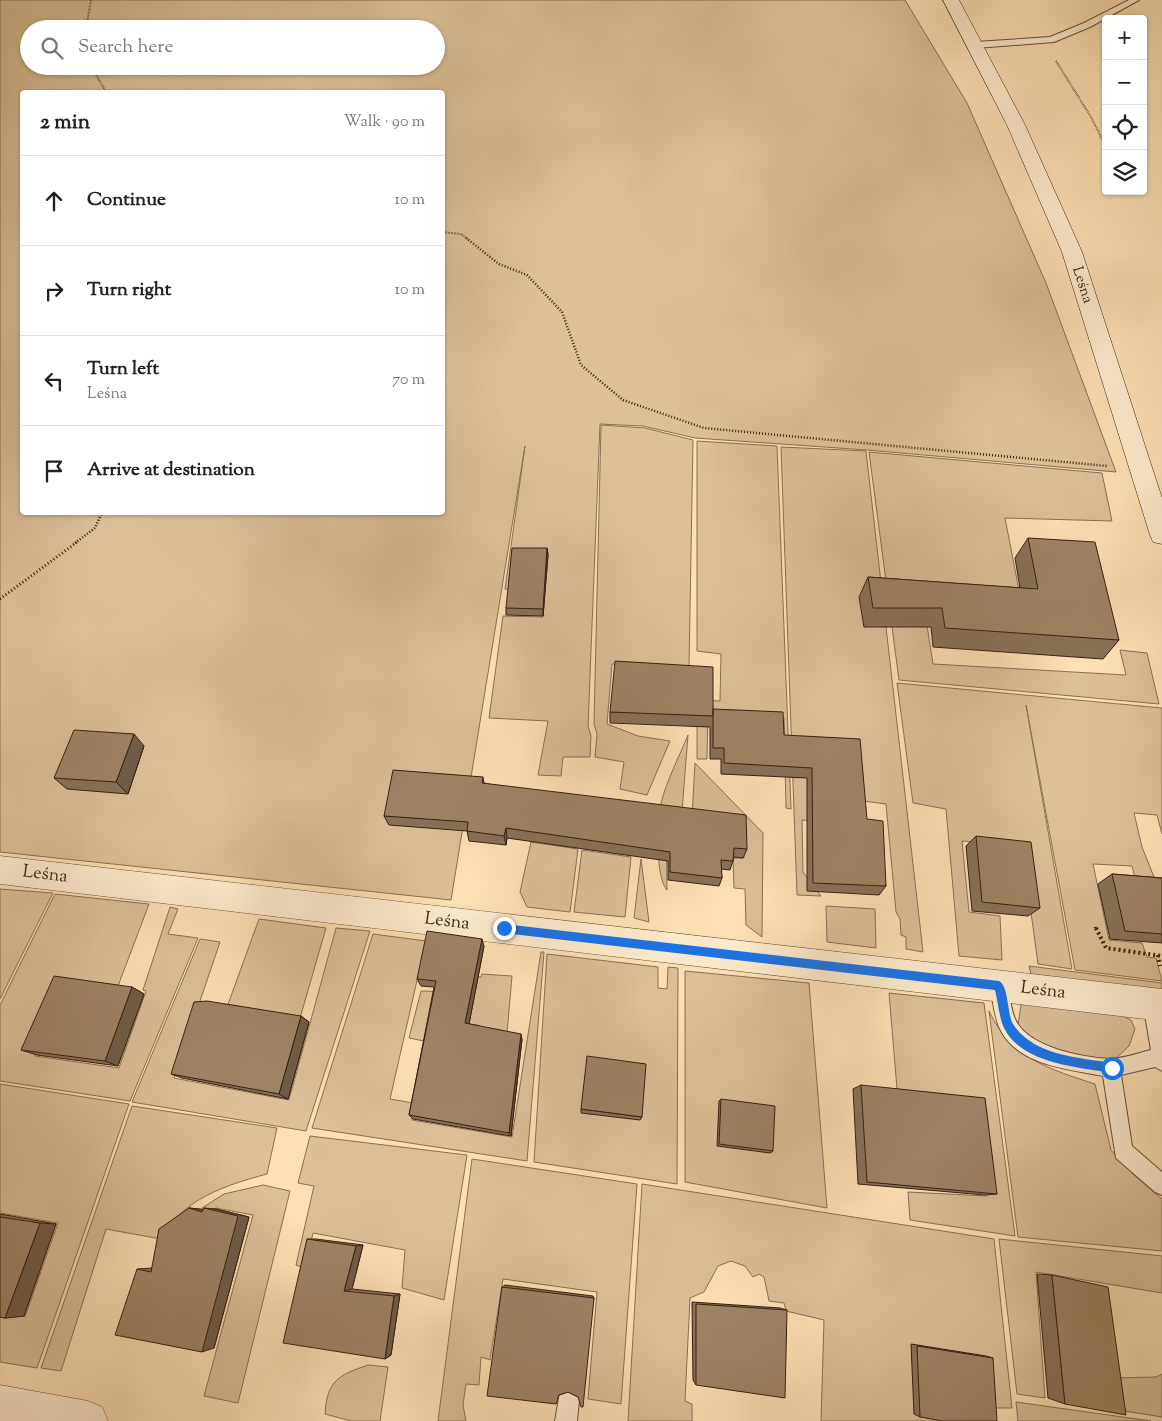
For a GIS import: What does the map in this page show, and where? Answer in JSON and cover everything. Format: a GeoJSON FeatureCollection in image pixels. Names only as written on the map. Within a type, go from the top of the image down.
{"type":"FeatureCollection","features":[{"type":"Feature","properties":{"kind":"street","name":"Leśna"},"geometry":{"type":"LineString","coordinates":[[951,0],[1016,125],[1072,252],[1162,535]]}},
{"type":"Feature","properties":{"kind":"street","name":"Leśna"},"geometry":{"type":"LineString","coordinates":[[0,870],[1157,1004]]}},
{"type":"Feature","properties":{"kind":"street"},"geometry":{"type":"LineString","coordinates":[[0,1405],[88,1421]]}},
{"type":"Feature","properties":{"kind":"lane"},"geometry":{"type":"LineString","coordinates":[[976,45],[1038,42],[1070,33],[1135,0]]}},
{"type":"Feature","properties":{"kind":"lane"},"geometry":{"type":"LineString","coordinates":[[999,986],[1008,1026],[1028,1046],[1050,1057],[1112,1068],[1162,1059],[1157,1004]]}},
{"type":"Feature","properties":{"kind":"lane"},"geometry":{"type":"LineString","coordinates":[[1112,1068],[1123,1151],[1162,1184]]}},
{"type":"Feature","properties":{"kind":"path"},"geometry":{"type":"LineString","coordinates":[[88,20],[91,0]]}},
{"type":"Feature","properties":{"kind":"path"},"geometry":{"type":"LineString","coordinates":[[1038,42],[1051,54],[1091,117],[1102,140]]}},
{"type":"Feature","properties":{"kind":"path"},"geometry":{"type":"LineString","coordinates":[[96,75],[105,90]]}},
{"type":"Feature","properties":{"kind":"path"},"geometry":{"type":"LineString","coordinates":[[445,232],[461,234],[499,264],[527,276],[562,312],[581,364],[623,400],[704,428],[1109,466]]}},
{"type":"Feature","properties":{"kind":"path"},"geometry":{"type":"LineString","coordinates":[[0,599],[95,528],[101,515]]}},
{"type":"Feature","properties":{"kind":"path"},"geometry":{"type":"LineString","coordinates":[[1095,927],[1106,948],[1160,955],[1160,966]]}},
{"type":"Feature","properties":{"kind":"shaded area"},"geometry":{"type":"Polygon","coordinates":[[[0,0],[905,0],[967,103],[1046,283],[1116,472],[867,450],[695,438],[643,426],[600,424],[588,726],[591,736],[590,757],[563,757],[561,776],[538,775],[548,721],[489,718],[503,616],[543,617],[544,604],[519,590],[505,589],[525,446],[451,900],[0,852],[0,0]]]}},
{"type":"Feature","properties":{"kind":"shaded area"},"geometry":{"type":"Polygon","coordinates":[[[601,425],[645,428],[693,440],[689,666],[612,664],[607,724],[638,736],[670,741],[647,795],[620,789],[624,762],[595,757],[597,734],[594,724],[601,425]]]}},
{"type":"Feature","properties":{"kind":"shaded area"},"geometry":{"type":"Polygon","coordinates":[[[697,441],[777,446],[791,809],[786,808],[784,718],[708,711],[707,759],[697,759],[697,700],[720,701],[721,654],[697,651],[697,441]]]}},
{"type":"Feature","properties":{"kind":"shaded area"},"geometry":{"type":"Polygon","coordinates":[[[781,447],[866,451],[923,952],[906,949],[906,937],[901,935],[900,919],[896,912],[886,804],[863,801],[818,821],[802,820],[803,872],[821,896],[797,895],[781,447]]]}},
{"type":"Feature","properties":{"kind":"shaded area"},"geometry":{"type":"Polygon","coordinates":[[[869,452],[1102,473],[1112,521],[1005,518],[1022,606],[923,600],[933,664],[1126,675],[1120,650],[1147,653],[1159,704],[899,680],[869,452]]]}},
{"type":"Feature","properties":{"kind":"shaded area"},"geometry":{"type":"Polygon","coordinates":[[[897,683],[1162,708],[1162,834],[1157,815],[1134,813],[1142,847],[1158,887],[1137,886],[1132,866],[1093,864],[1109,940],[1142,943],[1147,957],[1156,958],[1162,981],[1075,970],[1026,705],[1072,969],[1038,964],[1022,846],[962,841],[969,912],[1000,916],[1002,960],[959,956],[946,809],[913,803],[897,683]]]}},
{"type":"Feature","properties":{"kind":"shaded area"},"geometry":{"type":"Polygon","coordinates":[[[688,735],[681,824],[666,823],[667,890],[660,873],[658,848],[661,803],[666,786],[688,735]]]}},
{"type":"Feature","properties":{"kind":"shaded area"},"geometry":{"type":"Polygon","coordinates":[[[695,763],[763,833],[762,937],[746,925],[745,889],[734,888],[733,858],[744,858],[744,830],[692,817],[695,763]]]}},
{"type":"Feature","properties":{"kind":"shaded area"},"geometry":{"type":"Polygon","coordinates":[[[531,842],[578,849],[570,912],[527,907],[520,892],[531,842]]]}},
{"type":"Feature","properties":{"kind":"shaded area"},"geometry":{"type":"Polygon","coordinates":[[[582,850],[631,857],[625,917],[574,912],[582,850]]]}},
{"type":"Feature","properties":{"kind":"shaded area"},"geometry":{"type":"Polygon","coordinates":[[[641,859],[649,922],[634,918],[641,859]]]}},
{"type":"Feature","properties":{"kind":"shaded area"},"geometry":{"type":"Polygon","coordinates":[[[0,889],[53,893],[0,999],[0,889]]]}},
{"type":"Feature","properties":{"kind":"shaded area"},"geometry":{"type":"Polygon","coordinates":[[[55,894],[149,904],[118,986],[67,981],[35,1056],[119,1068],[146,991],[143,990],[170,907],[178,909],[168,934],[198,938],[130,1101],[0,1081],[0,1005],[55,894]]]}},
{"type":"Feature","properties":{"kind":"shaded area"},"geometry":{"type":"Polygon","coordinates":[[[826,906],[875,909],[876,948],[827,942],[826,906]]]}},
{"type":"Feature","properties":{"kind":"shaded area"},"geometry":{"type":"Polygon","coordinates":[[[259,919],[326,928],[300,1018],[227,1007],[259,919]]]}},
{"type":"Feature","properties":{"kind":"shaded area"},"geometry":{"type":"Polygon","coordinates":[[[336,928],[370,931],[306,1131],[132,1102],[200,939],[220,942],[174,1078],[289,1100],[336,928]]]}},
{"type":"Feature","properties":{"kind":"shaded area"},"geometry":{"type":"Polygon","coordinates":[[[373,934],[426,941],[390,1099],[413,1103],[412,1120],[512,1137],[541,952],[544,952],[527,1161],[312,1128],[373,934]]]}},
{"type":"Feature","properties":{"kind":"shaded area"},"geometry":{"type":"Polygon","coordinates":[[[547,954],[658,967],[658,988],[667,989],[668,967],[678,968],[677,1184],[534,1162],[547,954]]]}},
{"type":"Feature","properties":{"kind":"shaded area"},"geometry":{"type":"Polygon","coordinates":[[[1029,966],[1162,983],[1162,991],[1031,974],[1029,966]]]}},
{"type":"Feature","properties":{"kind":"shaded area"},"geometry":{"type":"Polygon","coordinates":[[[685,971],[809,983],[827,1208],[685,1182],[685,971]]]}},
{"type":"Feature","properties":{"kind":"shaded area"},"geometry":{"type":"Polygon","coordinates":[[[482,974],[512,976],[507,1033],[476,1044],[478,1025],[430,1020],[424,1041],[409,1038],[421,991],[456,992],[461,976],[481,977],[482,974]]]}},
{"type":"Feature","properties":{"kind":"shaded area"},"geometry":{"type":"Polygon","coordinates":[[[889,993],[984,1003],[1015,1236],[910,1220],[908,1192],[987,1196],[977,1099],[897,1089],[889,993]]]}},
{"type":"Feature","properties":{"kind":"shaded area"},"geometry":{"type":"Polygon","coordinates":[[[1032,1001],[1123,1016],[1131,1020],[1135,1029],[1129,1046],[1114,1060],[1062,1052],[1040,1043],[1018,1025],[1021,1005],[1032,1001]]]}},
{"type":"Feature","properties":{"kind":"shaded area"},"geometry":{"type":"Polygon","coordinates":[[[989,1011],[1008,1040],[1033,1060],[1062,1073],[1095,1084],[1111,1150],[1134,1175],[1162,1199],[1162,1251],[1018,1237],[989,1011]]]}},
{"type":"Feature","properties":{"kind":"shaded area"},"geometry":{"type":"Polygon","coordinates":[[[0,1084],[129,1104],[37,1368],[0,1362],[0,1312],[25,1317],[58,1223],[0,1213],[0,1084]]]}},
{"type":"Feature","properties":{"kind":"shaded area"},"geometry":{"type":"Polygon","coordinates":[[[132,1106],[277,1128],[267,1174],[221,1189],[193,1204],[170,1225],[161,1239],[106,1229],[61,1371],[41,1368],[132,1106]]]}},
{"type":"Feature","properties":{"kind":"shaded area"},"geometry":{"type":"Polygon","coordinates":[[[310,1136],[467,1155],[444,1300],[402,1288],[405,1250],[313,1233],[305,1268],[296,1265],[314,1186],[298,1183],[310,1136]]]}},
{"type":"Feature","properties":{"kind":"shaded area"},"geometry":{"type":"Polygon","coordinates":[[[472,1159],[637,1184],[621,1404],[588,1399],[597,1292],[503,1279],[490,1360],[481,1357],[479,1385],[466,1384],[463,1405],[466,1421],[438,1421],[472,1159]]]}},
{"type":"Feature","properties":{"kind":"shaded area"},"geometry":{"type":"Polygon","coordinates":[[[642,1184],[994,1239],[1012,1408],[981,1408],[981,1421],[821,1421],[824,1320],[786,1311],[784,1303],[769,1301],[764,1277],[759,1274],[753,1277],[745,1266],[731,1261],[718,1266],[704,1292],[690,1298],[685,1401],[692,1404],[692,1421],[628,1421],[642,1184]]]}},
{"type":"Feature","properties":{"kind":"shaded area"},"geometry":{"type":"Polygon","coordinates":[[[263,1185],[290,1191],[238,1403],[204,1396],[253,1215],[216,1208],[213,1210],[202,1208],[224,1194],[263,1185]]]}},
{"type":"Feature","properties":{"kind":"shaded area"},"geometry":{"type":"Polygon","coordinates":[[[999,1239],[1162,1256],[1162,1293],[1036,1272],[1045,1398],[1017,1394],[999,1239]]]}},
{"type":"Feature","properties":{"kind":"shaded area"},"geometry":{"type":"Polygon","coordinates":[[[368,1365],[388,1367],[380,1421],[351,1421],[325,1414],[328,1393],[336,1380],[349,1372],[368,1365]]]}},
{"type":"Feature","properties":{"kind":"shaded area"},"geometry":{"type":"Polygon","coordinates":[[[1162,1374],[1162,1417],[1112,1409],[1109,1378],[1156,1377],[1162,1374]]]}},
{"type":"Feature","properties":{"kind":"shaded area"},"geometry":{"type":"Polygon","coordinates":[[[1016,1402],[1151,1421],[1018,1421],[1016,1402]]]}},
{"type":"Feature","properties":{"kind":"building"},"geometry":{"type":"Polygon","coordinates":[[[1028,538],[1095,542],[1119,640],[945,628],[942,608],[873,608],[868,577],[1038,589],[1028,538]]]}},
{"type":"Feature","properties":{"kind":"building"},"geometry":{"type":"Polygon","coordinates":[[[512,548],[547,548],[543,609],[506,608],[512,548]]]}},
{"type":"Feature","properties":{"kind":"building"},"geometry":{"type":"Polygon","coordinates":[[[615,661],[713,667],[713,716],[610,712],[615,661]]]}},
{"type":"Feature","properties":{"kind":"building"},"geometry":{"type":"Polygon","coordinates":[[[713,709],[783,712],[784,735],[860,739],[867,819],[883,821],[886,886],[813,883],[812,768],[724,763],[724,748],[713,748],[713,709]]]}},
{"type":"Feature","properties":{"kind":"building"},"geometry":{"type":"Polygon","coordinates":[[[74,730],[134,734],[116,782],[54,778],[74,730]]]}},
{"type":"Feature","properties":{"kind":"building"},"geometry":{"type":"Polygon","coordinates":[[[393,770],[483,777],[482,783],[746,815],[747,849],[734,848],[733,861],[721,860],[722,878],[670,872],[670,852],[506,828],[504,836],[467,831],[468,822],[384,816],[393,770]]]}},
{"type":"Feature","properties":{"kind":"building"},"geometry":{"type":"Polygon","coordinates":[[[976,836],[1031,842],[1040,908],[982,902],[976,836]]]}},
{"type":"Feature","properties":{"kind":"building"},"geometry":{"type":"Polygon","coordinates":[[[1112,874],[1162,878],[1162,934],[1125,931],[1112,874]]]}},
{"type":"Feature","properties":{"kind":"building"},"geometry":{"type":"Polygon","coordinates":[[[427,931],[482,939],[465,1023],[521,1034],[509,1133],[409,1115],[436,981],[417,979],[427,931]]]}},
{"type":"Feature","properties":{"kind":"building"},"geometry":{"type":"Polygon","coordinates":[[[54,976],[132,987],[105,1061],[21,1050],[54,976]]]}},
{"type":"Feature","properties":{"kind":"building"},"geometry":{"type":"Polygon","coordinates":[[[207,1001],[301,1016],[279,1094],[171,1074],[194,1002],[207,1001]]]}},
{"type":"Feature","properties":{"kind":"building"},"geometry":{"type":"Polygon","coordinates":[[[587,1056],[646,1064],[642,1117],[581,1109],[587,1056]]]}},
{"type":"Feature","properties":{"kind":"building"},"geometry":{"type":"Polygon","coordinates":[[[861,1085],[985,1098],[997,1194],[867,1182],[861,1085]]]}},
{"type":"Feature","properties":{"kind":"building"},"geometry":{"type":"Polygon","coordinates":[[[721,1099],[775,1106],[773,1151],[719,1144],[721,1099]]]}},
{"type":"Feature","properties":{"kind":"building"},"geometry":{"type":"Polygon","coordinates":[[[189,1208],[202,1212],[204,1208],[238,1216],[202,1352],[115,1335],[137,1269],[151,1272],[159,1229],[189,1208]]]}},
{"type":"Feature","properties":{"kind":"building"},"geometry":{"type":"Polygon","coordinates":[[[0,1217],[40,1223],[5,1318],[0,1317],[0,1217]]]}},
{"type":"Feature","properties":{"kind":"building"},"geometry":{"type":"Polygon","coordinates":[[[307,1239],[356,1246],[344,1291],[394,1296],[385,1359],[283,1343],[307,1239]]]}},
{"type":"Feature","properties":{"kind":"building"},"geometry":{"type":"Polygon","coordinates":[[[1052,1275],[1108,1287],[1126,1415],[1065,1404],[1052,1275]]]}},
{"type":"Feature","properties":{"kind":"building"},"geometry":{"type":"Polygon","coordinates":[[[502,1287],[594,1298],[583,1407],[581,1407],[578,1397],[568,1392],[559,1395],[556,1404],[487,1396],[502,1287]]]}},
{"type":"Feature","properties":{"kind":"building"},"geometry":{"type":"Polygon","coordinates":[[[696,1304],[787,1310],[785,1398],[696,1385],[696,1304]]]}},
{"type":"Feature","properties":{"kind":"building"},"geometry":{"type":"Polygon","coordinates":[[[917,1346],[993,1358],[997,1421],[943,1421],[920,1417],[917,1346]]]}},
{"type":"Feature","properties":{"kind":"route"},"geometry":{"type":"LineString","coordinates":[[504,928],[999,986],[1008,1026],[1028,1046],[1050,1057],[1112,1068]]}}]}
